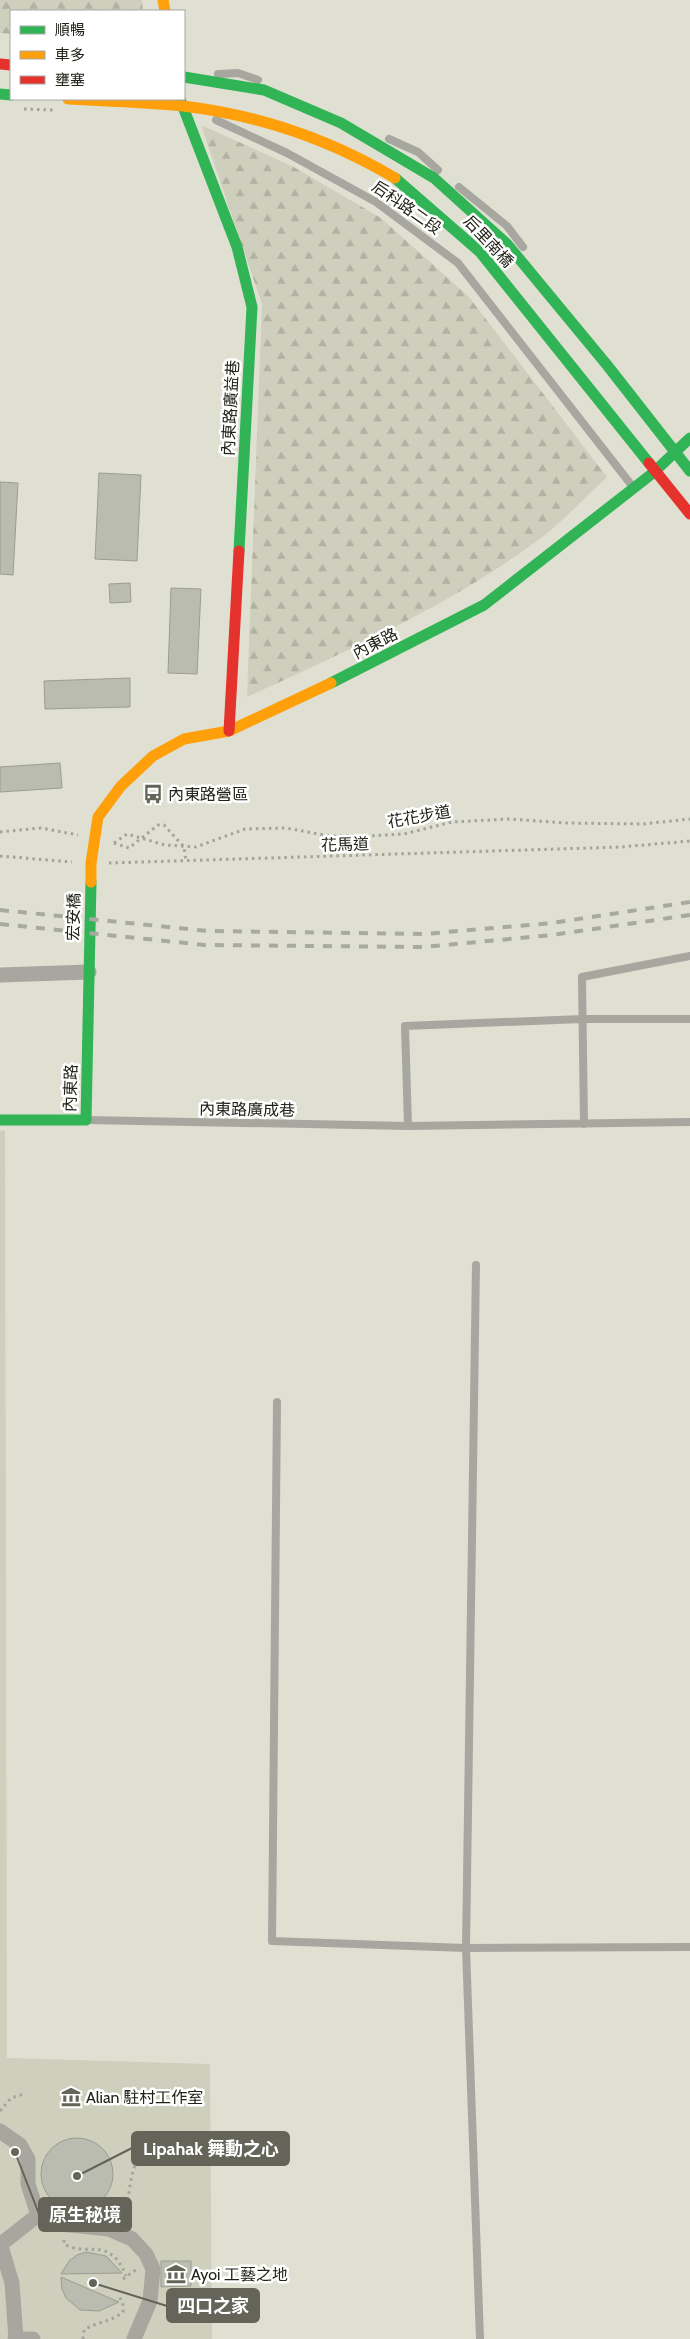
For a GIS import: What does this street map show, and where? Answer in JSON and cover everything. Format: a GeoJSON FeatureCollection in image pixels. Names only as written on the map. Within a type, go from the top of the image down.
{"type":"FeatureCollection","features":[{"type":"Feature","properties":{"kind":"street","name":"后里南橋"},"geometry":{"type":"LineString","coordinates":[[185,76],[264,90],[341,123],[434,178],[507,244],[607,365],[690,471]]}},
{"type":"Feature","properties":{"kind":"street","name":"后科路二段"},"geometry":{"type":"LineString","coordinates":[[106,100],[181,102]]}},
{"type":"Feature","properties":{"kind":"street","name":"后里南橋"},"geometry":{"type":"LineString","coordinates":[[181,102],[228,113],[322,140],[358,156],[402,182],[480,252],[690,514]]}},
{"type":"Feature","properties":{"kind":"street","name":"內東路廣益巷"},"geometry":{"type":"LineString","coordinates":[[181,102],[237,247],[252,307],[229,731]]}},
{"type":"Feature","properties":{"kind":"street","name":"內東路"},"geometry":{"type":"LineString","coordinates":[[91,863],[98,817],[121,786],[153,756],[184,739],[229,731],[357,671],[484,605],[634,488],[690,438]]}},
{"type":"Feature","properties":{"kind":"street","name":"宏安橋"},"geometry":{"type":"LineString","coordinates":[[89,972],[91,863]]}},
{"type":"Feature","properties":{"kind":"street","name":"內東路"},"geometry":{"type":"LineString","coordinates":[[0,1120],[86,1120],[89,972]]}},
{"type":"Feature","properties":{"kind":"street"},"geometry":{"type":"LineString","coordinates":[[0,975],[89,972]]}},
{"type":"Feature","properties":{"kind":"street"},"geometry":{"type":"LineString","coordinates":[[0,2131],[20,2145],[28,2159],[28,2184],[38,2215],[59,2224],[110,2230],[132,2239],[146,2254],[153,2269],[150,2301],[134,2339]]}},
{"type":"Feature","properties":{"kind":"street"},"geometry":{"type":"LineString","coordinates":[[33,2339],[16,2339],[12,2283],[0,2244],[38,2215]]}},
{"type":"Feature","properties":{"kind":"lane"},"geometry":{"type":"LineString","coordinates":[[185,76],[238,73],[302,96]]}},
{"type":"Feature","properties":{"kind":"lane","name":"后科路二段"},"geometry":{"type":"LineString","coordinates":[[181,102],[287,153],[376,202],[458,263],[634,488]]}},
{"type":"Feature","properties":{"kind":"lane"},"geometry":{"type":"LineString","coordinates":[[319,104],[364,126]]}},
{"type":"Feature","properties":{"kind":"lane"},"geometry":{"type":"LineString","coordinates":[[382,135],[418,152],[447,177]]}},
{"type":"Feature","properties":{"kind":"lane"},"geometry":{"type":"LineString","coordinates":[[455,183],[507,226],[530,256]]}},
{"type":"Feature","properties":{"kind":"lane"},"geometry":{"type":"LineString","coordinates":[[566,302],[677,450]]}},
{"type":"Feature","properties":{"kind":"lane"},"geometry":{"type":"LineString","coordinates":[[584,1124],[582,977],[690,956]]}},
{"type":"Feature","properties":{"kind":"lane"},"geometry":{"type":"LineString","coordinates":[[408,1126],[406,1026],[582,1019],[690,1019]]}},
{"type":"Feature","properties":{"kind":"lane","name":"內東路廣成巷"},"geometry":{"type":"LineString","coordinates":[[86,1120],[408,1126],[690,1122]]}},
{"type":"Feature","properties":{"kind":"lane"},"geometry":{"type":"LineString","coordinates":[[476,1265],[466,1948],[480,2339]]}},
{"type":"Feature","properties":{"kind":"lane"},"geometry":{"type":"LineString","coordinates":[[277,1402],[272,1941],[466,1948],[690,1947]]}},
{"type":"Feature","properties":{"kind":"path","name":"花花步道"},"geometry":{"type":"LineString","coordinates":[[114,843],[127,834],[166,845],[196,847],[245,829],[286,828],[329,836],[367,836],[404,834],[452,822],[510,819],[565,823],[643,824],[690,819]]}},
{"type":"Feature","properties":{"kind":"path"},"geometry":{"type":"LineString","coordinates":[[105,841],[129,848],[158,825],[164,825],[183,845],[186,862]]}},
{"type":"Feature","properties":{"kind":"path"},"geometry":{"type":"LineString","coordinates":[[0,832],[41,828],[86,837]]}},
{"type":"Feature","properties":{"kind":"path","name":"花馬道"},"geometry":{"type":"LineString","coordinates":[[0,856],[91,863],[186,862],[621,847],[690,841]]}},
{"type":"Feature","properties":{"kind":"path"},"geometry":{"type":"LineString","coordinates":[[0,2111],[11,2098],[24,2094]]}},
{"type":"Feature","properties":{"kind":"path"},"geometry":{"type":"LineString","coordinates":[[110,2230],[122,2215],[130,2194],[135,2166],[145,2151],[160,2136]]}},
{"type":"Feature","properties":{"kind":"path"},"geometry":{"type":"LineString","coordinates":[[68,2225],[64,2244],[71,2248],[98,2248],[115,2257],[126,2276]]}},
{"type":"Feature","properties":{"kind":"path"},"geometry":{"type":"LineString","coordinates":[[83,2339],[84,2330],[93,2324],[111,2322],[123,2312],[123,2303],[118,2295]]}},
{"type":"Feature","properties":{"kind":"green space"},"geometry":{"type":"Polygon","coordinates":[[[0,0],[142,0],[143,10],[10,10],[10,34],[0,33],[0,0]]]}},
{"type":"Feature","properties":{"kind":"green space"},"geometry":{"type":"Polygon","coordinates":[[[201,125],[292,166],[381,218],[469,297],[607,477],[546,534],[468,587],[396,626],[247,697],[262,304],[201,125]]]}},
{"type":"Feature","properties":{"kind":"green space"},"geometry":{"type":"Polygon","coordinates":[[[5,1130],[7,2058],[210,2064],[212,2339],[0,2339],[0,1131],[5,1130]]]}},
{"type":"Feature","properties":{"kind":"building"},"geometry":{"type":"Polygon","coordinates":[[[99,473],[141,475],[137,561],[95,559],[99,473]]]}},
{"type":"Feature","properties":{"kind":"building"},"geometry":{"type":"Polygon","coordinates":[[[0,482],[18,483],[13,575],[0,574],[0,482]]]}},
{"type":"Feature","properties":{"kind":"building"},"geometry":{"type":"Polygon","coordinates":[[[130,583],[131,602],[110,603],[109,584],[130,583]]]}},
{"type":"Feature","properties":{"kind":"building"},"geometry":{"type":"Polygon","coordinates":[[[171,588],[201,589],[197,674],[168,673],[171,588]]]}},
{"type":"Feature","properties":{"kind":"building"},"geometry":{"type":"Polygon","coordinates":[[[130,678],[130,707],[45,709],[44,681],[130,678]]]}},
{"type":"Feature","properties":{"kind":"building"},"geometry":{"type":"Polygon","coordinates":[[[60,763],[62,788],[0,792],[0,767],[60,763]]]}},
{"type":"Feature","properties":{"kind":"building"},"geometry":{"type":"Polygon","coordinates":[[[77,2138],[97,2144],[107,2154],[113,2174],[107,2194],[97,2204],[77,2210],[57,2204],[47,2194],[41,2174],[47,2154],[57,2144],[77,2138]]]}},
{"type":"Feature","properties":{"kind":"building"},"geometry":{"type":"Polygon","coordinates":[[[86,2252],[106,2256],[122,2273],[61,2274],[69,2261],[77,2255],[86,2252]]]}},
{"type":"Feature","properties":{"kind":"building","name":"Ayoi 工藝之地"},"geometry":{"type":"Polygon","coordinates":[[[161,2261],[191,2261],[191,2286],[161,2287],[161,2261]]]}},
{"type":"Feature","properties":{"kind":"building"},"geometry":{"type":"Polygon","coordinates":[[[61,2277],[119,2302],[99,2311],[80,2310],[66,2298],[62,2289],[61,2277]]]}},
{"type":"Feature","properties":{"kind":"railway"},"geometry":{"type":"LineString","coordinates":[[0,910],[208,931],[424,934],[552,923],[690,902]]}},
{"type":"Feature","properties":{"kind":"railway"},"geometry":{"type":"LineString","coordinates":[[0,924],[205,945],[424,947],[552,935],[690,915]]}},
{"type":"Feature","properties":{"kind":"traffic: fast"},"geometry":{"type":"LineString","coordinates":[[185,77],[264,90],[341,123],[434,178],[507,244],[607,365],[690,471]]}},
{"type":"Feature","properties":{"kind":"traffic: fast"},"geometry":{"type":"LineString","coordinates":[[0,94],[10,95]]}},
{"type":"Feature","properties":{"kind":"traffic: fast"},"geometry":{"type":"LineString","coordinates":[[180,100],[237,247],[252,307],[239,551]]}},
{"type":"Feature","properties":{"kind":"traffic: fast"},"geometry":{"type":"LineString","coordinates":[[395,178],[480,252],[649,463]]}},
{"type":"Feature","properties":{"kind":"traffic: fast"},"geometry":{"type":"LineString","coordinates":[[331,683],[484,605],[653,473],[690,438]]}},
{"type":"Feature","properties":{"kind":"traffic: fast"},"geometry":{"type":"LineString","coordinates":[[0,1120],[86,1120],[91,882]]}},
{"type":"Feature","properties":{"kind":"traffic: slow"},"geometry":{"type":"LineString","coordinates":[[163,0],[165,10]]}},
{"type":"Feature","properties":{"kind":"traffic: slow"},"geometry":{"type":"LineString","coordinates":[[86,100],[183,106],[239,116],[293,131],[320,141],[371,164],[395,178]]}},
{"type":"Feature","properties":{"kind":"traffic: slow"},"geometry":{"type":"LineString","coordinates":[[91,882],[91,863],[98,817],[121,786],[153,756],[184,739],[229,731],[331,683]]}},
{"type":"Feature","properties":{"kind":"traffic: jam"},"geometry":{"type":"LineString","coordinates":[[0,64],[10,65]]}},
{"type":"Feature","properties":{"kind":"traffic: jam"},"geometry":{"type":"LineString","coordinates":[[649,463],[690,514]]}},
{"type":"Feature","properties":{"kind":"traffic: jam"},"geometry":{"type":"LineString","coordinates":[[229,731],[239,551]]}},
{"type":"Feature","properties":{"kind":"place","name":"內東路營區"},"geometry":{"type":"Point","coordinates":[153,794]}},
{"type":"Feature","properties":{"kind":"place","name":"Alian 駐村工作室"},"geometry":{"type":"Point","coordinates":[71,2097]}},
{"type":"Feature","properties":{"kind":"place","name":"原生秘境"},"geometry":{"type":"Point","coordinates":[15,2152]}},
{"type":"Feature","properties":{"kind":"place","name":"Lipahak 舞動之心"},"geometry":{"type":"Point","coordinates":[77,2176]}},
{"type":"Feature","properties":{"kind":"place","name":"Ayoi 工藝之地"},"geometry":{"type":"Point","coordinates":[176,2274]}},
{"type":"Feature","properties":{"kind":"place","name":"四口之家"},"geometry":{"type":"Point","coordinates":[93,2283]}}]}
